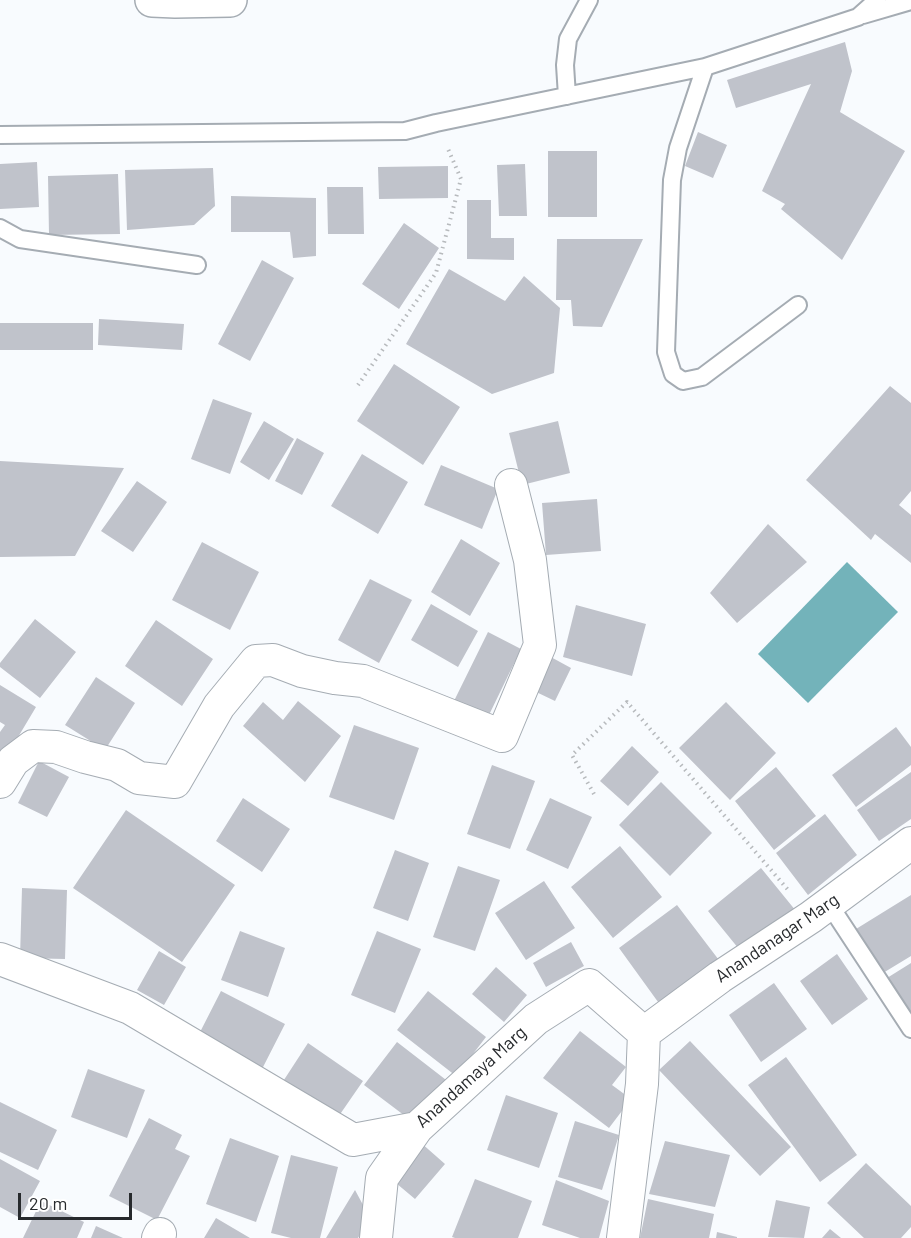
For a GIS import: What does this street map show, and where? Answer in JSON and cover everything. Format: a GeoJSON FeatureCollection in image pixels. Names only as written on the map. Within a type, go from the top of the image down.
{"type":"FeatureCollection","features":[{"type":"Feature","properties":{"kind":"highway"},"geometry":{"type":"LineString","coordinates":[[152,0],[230,0]]}},
{"type":"Feature","properties":{"kind":"street"},"geometry":{"type":"LineString","coordinates":[[0,782],[13,762],[33,746],[56,747],[117,765],[139,778],[175,782],[219,706],[256,661],[273,660],[302,671],[363,681],[502,736],[540,645],[530,560],[511,485]]}},
{"type":"Feature","properties":{"kind":"street","name":"Anandanagar Marg"},"geometry":{"type":"LineString","coordinates":[[644,1033],[720,977],[820,910],[911,843]]}},
{"type":"Feature","properties":{"kind":"street","name":"Anandamaya Marg"},"geometry":{"type":"LineString","coordinates":[[0,959],[130,1008],[353,1140],[417,1128],[536,1019],[589,985],[644,1033]]}},
{"type":"Feature","properties":{"kind":"street"},"geometry":{"type":"LineString","coordinates":[[623,1238],[642,1084],[644,1033]]}},
{"type":"Feature","properties":{"kind":"street"},"geometry":{"type":"LineString","coordinates":[[376,1238],[382,1178],[417,1128]]}},
{"type":"Feature","properties":{"kind":"lane"},"geometry":{"type":"LineString","coordinates":[[567,96],[565,65],[568,39],[589,0]]}},
{"type":"Feature","properties":{"kind":"lane"},"geometry":{"type":"LineString","coordinates":[[858,16],[877,0]]}},
{"type":"Feature","properties":{"kind":"lane"},"geometry":{"type":"LineString","coordinates":[[0,135],[405,131],[705,67],[858,16],[911,1]]}},
{"type":"Feature","properties":{"kind":"lane"},"geometry":{"type":"LineString","coordinates":[[705,67],[678,148],[672,180],[666,352],[673,374],[683,381],[702,377],[798,304]]}},
{"type":"Feature","properties":{"kind":"lane"},"geometry":{"type":"LineString","coordinates":[[0,228],[20,238],[197,265]]}},
{"type":"Feature","properties":{"kind":"lane"},"geometry":{"type":"LineString","coordinates":[[820,910],[911,1029]]}},
{"type":"Feature","properties":{"kind":"path"},"geometry":{"type":"LineString","coordinates":[[358,385],[436,273],[461,179],[436,123]]}},
{"type":"Feature","properties":{"kind":"path"},"geometry":{"type":"LineString","coordinates":[[594,795],[572,755],[627,702],[820,910]]}},
{"type":"Feature","properties":{"kind":"water"},"geometry":{"type":"Polygon","coordinates":[[[847,562],[898,612],[808,703],[758,654],[847,562]]]}},
{"type":"Feature","properties":{"kind":"building"},"geometry":{"type":"Polygon","coordinates":[[[845,42],[852,71],[840,112],[905,151],[842,260],[781,209],[785,204],[762,191],[811,84],[736,108],[727,80],[845,42]]]}},
{"type":"Feature","properties":{"kind":"building"},"geometry":{"type":"Polygon","coordinates":[[[698,132],[727,145],[713,178],[685,166],[698,132]]]}},
{"type":"Feature","properties":{"kind":"building"},"geometry":{"type":"Polygon","coordinates":[[[548,151],[597,151],[597,217],[548,217],[548,151]]]}},
{"type":"Feature","properties":{"kind":"building"},"geometry":{"type":"Polygon","coordinates":[[[37,162],[39,207],[0,209],[0,164],[37,162]]]}},
{"type":"Feature","properties":{"kind":"building"},"geometry":{"type":"Polygon","coordinates":[[[525,164],[527,216],[499,216],[497,165],[525,164]]]}},
{"type":"Feature","properties":{"kind":"building"},"geometry":{"type":"Polygon","coordinates":[[[448,166],[448,198],[379,199],[378,167],[448,166]]]}},
{"type":"Feature","properties":{"kind":"building"},"geometry":{"type":"Polygon","coordinates":[[[213,168],[215,206],[194,225],[127,230],[125,170],[213,168]]]}},
{"type":"Feature","properties":{"kind":"building"},"geometry":{"type":"Polygon","coordinates":[[[118,174],[120,234],[49,235],[48,176],[118,174]]]}},
{"type":"Feature","properties":{"kind":"building"},"geometry":{"type":"Polygon","coordinates":[[[327,187],[363,187],[364,234],[328,234],[327,187]]]}},
{"type":"Feature","properties":{"kind":"building"},"geometry":{"type":"Polygon","coordinates":[[[231,196],[316,198],[316,256],[293,258],[290,232],[231,232],[231,196]]]}},
{"type":"Feature","properties":{"kind":"building"},"geometry":{"type":"Polygon","coordinates":[[[467,200],[491,200],[491,238],[514,238],[514,260],[467,259],[467,200]]]}},
{"type":"Feature","properties":{"kind":"building"},"geometry":{"type":"Polygon","coordinates":[[[404,223],[439,248],[399,309],[362,284],[404,223]]]}},
{"type":"Feature","properties":{"kind":"building"},"geometry":{"type":"Polygon","coordinates":[[[557,239],[643,239],[602,327],[573,326],[571,300],[556,300],[557,239]]]}},
{"type":"Feature","properties":{"kind":"building"},"geometry":{"type":"Polygon","coordinates":[[[262,260],[294,278],[250,361],[218,344],[262,260]]]}},
{"type":"Feature","properties":{"kind":"building"},"geometry":{"type":"Polygon","coordinates":[[[449,269],[505,301],[524,276],[560,308],[554,373],[492,394],[406,344],[449,269]]]}},
{"type":"Feature","properties":{"kind":"building"},"geometry":{"type":"Polygon","coordinates":[[[99,319],[184,324],[182,350],[98,345],[99,319]]]}},
{"type":"Feature","properties":{"kind":"building"},"geometry":{"type":"Polygon","coordinates":[[[0,323],[93,323],[93,350],[0,350],[0,323]]]}},
{"type":"Feature","properties":{"kind":"building"},"geometry":{"type":"Polygon","coordinates":[[[394,364],[460,407],[423,465],[357,421],[394,364]]]}},
{"type":"Feature","properties":{"kind":"building"},"geometry":{"type":"Polygon","coordinates":[[[890,386],[911,403],[911,491],[899,505],[911,515],[911,563],[875,534],[871,540],[806,480],[890,386]]]}},
{"type":"Feature","properties":{"kind":"building"},"geometry":{"type":"Polygon","coordinates":[[[213,399],[252,413],[230,474],[191,459],[213,399]]]}},
{"type":"Feature","properties":{"kind":"building"},"geometry":{"type":"Polygon","coordinates":[[[264,421],[294,439],[269,480],[240,462],[264,421]]]}},
{"type":"Feature","properties":{"kind":"building"},"geometry":{"type":"Polygon","coordinates":[[[558,421],[570,473],[522,485],[509,433],[558,421]]]}},
{"type":"Feature","properties":{"kind":"building"},"geometry":{"type":"Polygon","coordinates":[[[297,438],[324,453],[302,495],[275,481],[297,438]]]}},
{"type":"Feature","properties":{"kind":"building"},"geometry":{"type":"Polygon","coordinates":[[[362,454],[408,482],[378,534],[331,506],[362,454]]]}},
{"type":"Feature","properties":{"kind":"building"},"geometry":{"type":"Polygon","coordinates":[[[0,461],[124,468],[75,556],[0,557],[0,461]]]}},
{"type":"Feature","properties":{"kind":"building"},"geometry":{"type":"Polygon","coordinates":[[[441,465],[498,489],[482,529],[424,505],[441,465]]]}},
{"type":"Feature","properties":{"kind":"building"},"geometry":{"type":"Polygon","coordinates":[[[137,481],[167,502],[133,552],[101,531],[137,481]]]}},
{"type":"Feature","properties":{"kind":"building"},"geometry":{"type":"Polygon","coordinates":[[[597,499],[601,551],[546,555],[542,503],[597,499]]]}},
{"type":"Feature","properties":{"kind":"building"},"geometry":{"type":"Polygon","coordinates":[[[768,524],[807,562],[737,623],[710,593],[768,524]]]}},
{"type":"Feature","properties":{"kind":"building"},"geometry":{"type":"Polygon","coordinates":[[[461,539],[500,563],[470,616],[431,592],[461,539]]]}},
{"type":"Feature","properties":{"kind":"building"},"geometry":{"type":"Polygon","coordinates":[[[202,542],[259,572],[230,630],[172,600],[202,542]]]}},
{"type":"Feature","properties":{"kind":"building"},"geometry":{"type":"Polygon","coordinates":[[[370,579],[412,600],[379,663],[338,640],[370,579]]]}},
{"type":"Feature","properties":{"kind":"building"},"geometry":{"type":"Polygon","coordinates":[[[431,604],[478,631],[458,667],[411,640],[431,604]]]}},
{"type":"Feature","properties":{"kind":"building"},"geometry":{"type":"Polygon","coordinates":[[[576,605],[646,624],[632,676],[563,657],[576,605]]]}},
{"type":"Feature","properties":{"kind":"building"},"geometry":{"type":"Polygon","coordinates":[[[35,619],[76,652],[40,698],[0,667],[0,663],[35,619]]]}},
{"type":"Feature","properties":{"kind":"building"},"geometry":{"type":"Polygon","coordinates":[[[156,620],[213,659],[182,706],[125,666],[156,620]]]}},
{"type":"Feature","properties":{"kind":"building"},"geometry":{"type":"Polygon","coordinates":[[[488,632],[521,649],[488,717],[454,701],[488,632]]]}},
{"type":"Feature","properties":{"kind":"building"},"geometry":{"type":"Polygon","coordinates":[[[549,656],[571,668],[555,701],[532,690],[549,656]]]}},
{"type":"Feature","properties":{"kind":"building"},"geometry":{"type":"Polygon","coordinates":[[[96,677],[135,703],[105,750],[65,725],[96,677]]]}},
{"type":"Feature","properties":{"kind":"building"},"geometry":{"type":"Polygon","coordinates":[[[0,685],[36,707],[2,764],[0,763],[0,732],[5,725],[0,722],[0,685]]]}},
{"type":"Feature","properties":{"kind":"building"},"geometry":{"type":"Polygon","coordinates":[[[298,701],[341,736],[305,782],[243,726],[263,702],[283,720],[298,701]]]}},
{"type":"Feature","properties":{"kind":"building"},"geometry":{"type":"Polygon","coordinates":[[[726,702],[776,753],[730,800],[679,748],[726,702]]]}},
{"type":"Feature","properties":{"kind":"building"},"geometry":{"type":"Polygon","coordinates":[[[354,725],[419,748],[394,820],[329,797],[354,725]]]}},
{"type":"Feature","properties":{"kind":"building"},"geometry":{"type":"Polygon","coordinates":[[[896,727],[911,747],[911,765],[856,807],[832,775],[896,727]]]}},
{"type":"Feature","properties":{"kind":"building"},"geometry":{"type":"Polygon","coordinates":[[[632,746],[659,772],[628,806],[600,781],[632,746]]]}},
{"type":"Feature","properties":{"kind":"building"},"geometry":{"type":"Polygon","coordinates":[[[39,761],[69,777],[47,817],[18,803],[39,761]]]}},
{"type":"Feature","properties":{"kind":"building"},"geometry":{"type":"Polygon","coordinates":[[[492,765],[535,781],[510,849],[467,834],[492,765]]]}},
{"type":"Feature","properties":{"kind":"building"},"geometry":{"type":"Polygon","coordinates":[[[776,767],[816,816],[774,850],[735,801],[776,767]]]}},
{"type":"Feature","properties":{"kind":"building"},"geometry":{"type":"Polygon","coordinates":[[[911,772],[911,819],[879,841],[857,810],[911,772]]]}},
{"type":"Feature","properties":{"kind":"building"},"geometry":{"type":"Polygon","coordinates":[[[661,782],[712,833],[670,876],[619,825],[661,782]]]}},
{"type":"Feature","properties":{"kind":"building"},"geometry":{"type":"Polygon","coordinates":[[[243,798],[290,829],[262,872],[216,841],[243,798]]]}},
{"type":"Feature","properties":{"kind":"building"},"geometry":{"type":"Polygon","coordinates":[[[550,798],[592,817],[568,869],[526,850],[550,798]]]}},
{"type":"Feature","properties":{"kind":"building"},"geometry":{"type":"Polygon","coordinates":[[[126,810],[235,885],[182,962],[73,888],[126,810]]]}},
{"type":"Feature","properties":{"kind":"building"},"geometry":{"type":"Polygon","coordinates":[[[825,814],[857,855],[808,895],[776,853],[825,814]]]}},
{"type":"Feature","properties":{"kind":"building"},"geometry":{"type":"Polygon","coordinates":[[[620,846],[662,897],[613,938],[571,887],[620,846]]]}},
{"type":"Feature","properties":{"kind":"building"},"geometry":{"type":"Polygon","coordinates":[[[395,850],[429,863],[408,921],[373,908],[395,850]]]}},
{"type":"Feature","properties":{"kind":"building"},"geometry":{"type":"Polygon","coordinates":[[[458,866],[500,880],[475,951],[433,937],[458,866]]]}},
{"type":"Feature","properties":{"kind":"building"},"geometry":{"type":"Polygon","coordinates":[[[761,868],[796,911],[743,954],[708,911],[761,868]]]}},
{"type":"Feature","properties":{"kind":"building"},"geometry":{"type":"Polygon","coordinates":[[[544,881],[575,928],[526,960],[495,913],[544,881]]]}},
{"type":"Feature","properties":{"kind":"building"},"geometry":{"type":"Polygon","coordinates":[[[22,888],[67,890],[65,959],[20,958],[22,888]]]}},
{"type":"Feature","properties":{"kind":"building"},"geometry":{"type":"Polygon","coordinates":[[[911,895],[911,956],[883,973],[856,929],[911,895]]]}},
{"type":"Feature","properties":{"kind":"building"},"geometry":{"type":"Polygon","coordinates":[[[677,905],[725,968],[666,1013],[619,948],[677,905]]]}},
{"type":"Feature","properties":{"kind":"building"},"geometry":{"type":"Polygon","coordinates":[[[240,931],[285,948],[268,997],[221,980],[240,931]]]}},
{"type":"Feature","properties":{"kind":"building"},"geometry":{"type":"Polygon","coordinates":[[[377,931],[421,949],[395,1013],[351,995],[377,931]]]}},
{"type":"Feature","properties":{"kind":"building"},"geometry":{"type":"Polygon","coordinates":[[[571,942],[584,966],[546,987],[533,963],[571,942]]]}},
{"type":"Feature","properties":{"kind":"building"},"geometry":{"type":"Polygon","coordinates":[[[159,951],[186,967],[164,1005],[137,990],[159,951]]]}},
{"type":"Feature","properties":{"kind":"building"},"geometry":{"type":"Polygon","coordinates":[[[837,954],[868,999],[832,1025],[800,981],[837,954]]]}},
{"type":"Feature","properties":{"kind":"building"},"geometry":{"type":"Polygon","coordinates":[[[911,963],[911,1013],[887,978],[911,963]]]}},
{"type":"Feature","properties":{"kind":"building"},"geometry":{"type":"Polygon","coordinates":[[[496,967],[527,995],[504,1022],[472,994],[496,967]]]}},
{"type":"Feature","properties":{"kind":"building"},"geometry":{"type":"Polygon","coordinates":[[[774,983],[807,1029],[761,1062],[729,1015],[774,983]]]}},
{"type":"Feature","properties":{"kind":"building"},"geometry":{"type":"Polygon","coordinates":[[[221,991],[285,1024],[261,1071],[197,1038],[221,991]]]}},
{"type":"Feature","properties":{"kind":"building"},"geometry":{"type":"Polygon","coordinates":[[[428,991],[486,1037],[456,1076],[397,1030],[428,991]]]}},
{"type":"Feature","properties":{"kind":"building"},"geometry":{"type":"Polygon","coordinates":[[[580,1031],[626,1067],[612,1085],[631,1099],[609,1128],[543,1078],[580,1031]]]}},
{"type":"Feature","properties":{"kind":"building"},"geometry":{"type":"Polygon","coordinates":[[[690,1041],[791,1147],[760,1176],[659,1070],[690,1041]]]}},
{"type":"Feature","properties":{"kind":"building"},"geometry":{"type":"Polygon","coordinates":[[[397,1042],[450,1083],[417,1125],[364,1085],[397,1042]]]}},
{"type":"Feature","properties":{"kind":"building"},"geometry":{"type":"Polygon","coordinates":[[[308,1043],[363,1081],[334,1123],[280,1086],[308,1043]]]}},
{"type":"Feature","properties":{"kind":"building"},"geometry":{"type":"Polygon","coordinates":[[[786,1057],[857,1155],[820,1182],[748,1085],[786,1057]]]}},
{"type":"Feature","properties":{"kind":"building"},"geometry":{"type":"Polygon","coordinates":[[[88,1069],[145,1090],[127,1138],[71,1117],[88,1069]]]}},
{"type":"Feature","properties":{"kind":"building"},"geometry":{"type":"Polygon","coordinates":[[[506,1095],[558,1113],[539,1168],[487,1150],[506,1095]]]}},
{"type":"Feature","properties":{"kind":"building"},"geometry":{"type":"Polygon","coordinates":[[[0,1102],[57,1130],[38,1170],[0,1152],[0,1102]]]}},
{"type":"Feature","properties":{"kind":"building"},"geometry":{"type":"Polygon","coordinates":[[[149,1118],[182,1135],[175,1149],[190,1156],[157,1220],[109,1196],[149,1118]]]}},
{"type":"Feature","properties":{"kind":"building"},"geometry":{"type":"Polygon","coordinates":[[[575,1121],[619,1135],[602,1190],[558,1177],[575,1121]]]}},
{"type":"Feature","properties":{"kind":"building"},"geometry":{"type":"Polygon","coordinates":[[[230,1138],[279,1156],[256,1222],[206,1204],[230,1138]]]}},
{"type":"Feature","properties":{"kind":"building"},"geometry":{"type":"Polygon","coordinates":[[[665,1141],[730,1155],[715,1207],[649,1194],[665,1141]]]}},
{"type":"Feature","properties":{"kind":"building"},"geometry":{"type":"Polygon","coordinates":[[[420,1142],[445,1164],[415,1199],[390,1178],[420,1142]]]}},
{"type":"Feature","properties":{"kind":"building"},"geometry":{"type":"Polygon","coordinates":[[[291,1155],[338,1167],[320,1238],[291,1238],[271,1233],[291,1155]]]}},
{"type":"Feature","properties":{"kind":"building"},"geometry":{"type":"Polygon","coordinates":[[[0,1159],[40,1181],[20,1218],[0,1207],[0,1159]]]}},
{"type":"Feature","properties":{"kind":"building"},"geometry":{"type":"Polygon","coordinates":[[[866,1163],[911,1206],[911,1227],[901,1238],[864,1238],[827,1203],[866,1163]]]}},
{"type":"Feature","properties":{"kind":"building"},"geometry":{"type":"Polygon","coordinates":[[[475,1179],[532,1201],[518,1238],[452,1237],[475,1179]]]}},
{"type":"Feature","properties":{"kind":"building"},"geometry":{"type":"Polygon","coordinates":[[[556,1180],[609,1201],[599,1238],[580,1238],[542,1225],[556,1180]]]}},
{"type":"Feature","properties":{"kind":"building"},"geometry":{"type":"Polygon","coordinates":[[[355,1190],[370,1218],[358,1238],[326,1238],[355,1190]]]}},
{"type":"Feature","properties":{"kind":"building"},"geometry":{"type":"Polygon","coordinates":[[[648,1199],[714,1214],[709,1238],[640,1238],[648,1199]]]}},
{"type":"Feature","properties":{"kind":"building"},"geometry":{"type":"Polygon","coordinates":[[[776,1200],[810,1207],[804,1238],[768,1237],[776,1200]]]}},
{"type":"Feature","properties":{"kind":"building"},"geometry":{"type":"Polygon","coordinates":[[[41,1201],[84,1222],[77,1238],[23,1238],[41,1201]]]}},
{"type":"Feature","properties":{"kind":"building"},"geometry":{"type":"Polygon","coordinates":[[[216,1218],[250,1238],[204,1238],[216,1218]]]}},
{"type":"Feature","properties":{"kind":"building"},"geometry":{"type":"Polygon","coordinates":[[[96,1226],[123,1238],[91,1238],[96,1226]]]}},
{"type":"Feature","properties":{"kind":"building"},"geometry":{"type":"Polygon","coordinates":[[[830,1229],[841,1238],[822,1238],[830,1229]]]}},
{"type":"Feature","properties":{"kind":"building"},"geometry":{"type":"Polygon","coordinates":[[[717,1232],[737,1237],[737,1238],[716,1238],[717,1232]]]}}]}
